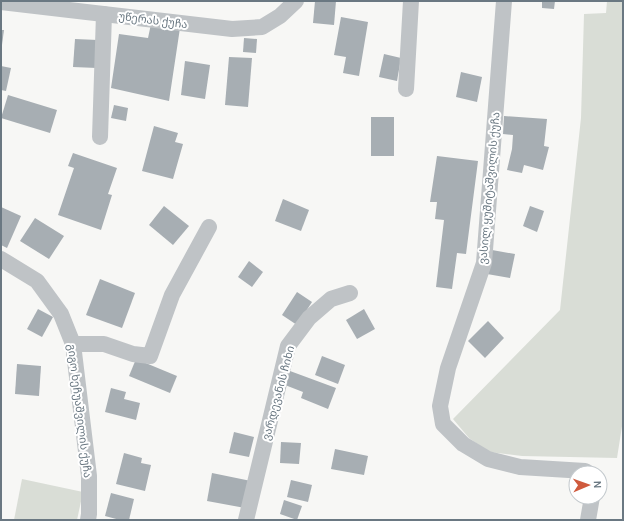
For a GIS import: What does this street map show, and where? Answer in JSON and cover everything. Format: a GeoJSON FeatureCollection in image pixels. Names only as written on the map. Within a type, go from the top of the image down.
{"type":"FeatureCollection","features":[{"type":"Feature","properties":{"kind":"street","name":"უწერას ქუჩა"},"geometry":{"type":"LineString","coordinates":[[1,2],[232,29],[262,27],[280,16],[296,1]]}},
{"type":"Feature","properties":{"kind":"street"},"geometry":{"type":"LineString","coordinates":[[406,89],[411,1]]}},
{"type":"Feature","properties":{"kind":"street","name":"ვასილ ყუშიტაშვილის ქუჩა"},"geometry":{"type":"LineString","coordinates":[[504,1],[484,263],[448,368],[440,406],[443,424],[463,444],[488,459],[520,467],[568,469]]}},
{"type":"Feature","properties":{"kind":"street"},"geometry":{"type":"LineString","coordinates":[[100,137],[104,14]]}},
{"type":"Feature","properties":{"kind":"street"},"geometry":{"type":"LineString","coordinates":[[72,344],[104,344],[133,354],[150,356],[172,296],[209,227]]}},
{"type":"Feature","properties":{"kind":"street","name":"გიგო ხეჩუაშვილის ქუჩა"},"geometry":{"type":"LineString","coordinates":[[1,259],[37,281],[61,314],[72,344],[89,476],[88,520]]}},
{"type":"Feature","properties":{"kind":"street","name":"ვარდევანის ჩიხი"},"geometry":{"type":"LineString","coordinates":[[246,520],[288,346],[309,318],[332,300],[350,294]]}},
{"type":"Feature","properties":{"kind":"street"},"geometry":{"type":"LineString","coordinates":[[588,520],[591,505]]}},
{"type":"Feature","properties":{"kind":"shaded area"},"geometry":{"type":"Polygon","coordinates":[[[607,1],[623,1],[623,420],[617,458],[522,456],[489,452],[469,438],[453,419],[560,310],[581,118],[584,14],[606,13],[607,1]]]}},
{"type":"Feature","properties":{"kind":"shaded area"},"geometry":{"type":"Polygon","coordinates":[[[22,479],[83,492],[77,520],[14,520],[22,479]]]}},
{"type":"Feature","properties":{"kind":"building"},"geometry":{"type":"Polygon","coordinates":[[[315,1],[336,1],[334,25],[313,23],[315,1]]]}},
{"type":"Feature","properties":{"kind":"building"},"geometry":{"type":"Polygon","coordinates":[[[542,1],[555,1],[554,9],[542,8],[542,1]]]}},
{"type":"Feature","properties":{"kind":"building"},"geometry":{"type":"Polygon","coordinates":[[[341,17],[368,22],[359,76],[343,73],[346,57],[334,55],[341,17]]]}},
{"type":"Feature","properties":{"kind":"building"},"geometry":{"type":"Polygon","coordinates":[[[151,24],[180,28],[169,101],[111,88],[119,34],[148,38],[151,24]]]}},
{"type":"Feature","properties":{"kind":"building"},"geometry":{"type":"Polygon","coordinates":[[[1,30],[4,30],[2,45],[1,44],[1,30]]]}},
{"type":"Feature","properties":{"kind":"building"},"geometry":{"type":"Polygon","coordinates":[[[244,38],[257,39],[256,53],[243,52],[244,38]]]}},
{"type":"Feature","properties":{"kind":"building"},"geometry":{"type":"Polygon","coordinates":[[[75,39],[98,40],[97,68],[73,67],[75,39]]]}},
{"type":"Feature","properties":{"kind":"building"},"geometry":{"type":"Polygon","coordinates":[[[384,54],[401,58],[397,81],[379,77],[384,54]]]}},
{"type":"Feature","properties":{"kind":"building"},"geometry":{"type":"Polygon","coordinates":[[[229,57],[252,58],[248,107],[225,105],[229,57]]]}},
{"type":"Feature","properties":{"kind":"building"},"geometry":{"type":"Polygon","coordinates":[[[185,61],[210,65],[205,99],[181,95],[185,61]]]}},
{"type":"Feature","properties":{"kind":"building"},"geometry":{"type":"Polygon","coordinates":[[[1,66],[11,68],[6,91],[1,90],[1,66]]]}},
{"type":"Feature","properties":{"kind":"building"},"geometry":{"type":"Polygon","coordinates":[[[461,72],[482,77],[477,102],[456,97],[461,72]]]}},
{"type":"Feature","properties":{"kind":"building"},"geometry":{"type":"Polygon","coordinates":[[[8,95],[57,110],[50,133],[1,118],[8,95]]]}},
{"type":"Feature","properties":{"kind":"building"},"geometry":{"type":"Polygon","coordinates":[[[114,105],[128,108],[126,121],[111,118],[114,105]]]}},
{"type":"Feature","properties":{"kind":"building"},"geometry":{"type":"Polygon","coordinates":[[[504,116],[547,119],[544,146],[549,147],[543,170],[524,165],[522,173],[507,170],[512,149],[513,135],[503,134],[504,116]]]}},
{"type":"Feature","properties":{"kind":"building"},"geometry":{"type":"Polygon","coordinates":[[[371,117],[394,117],[394,156],[371,156],[371,117]]]}},
{"type":"Feature","properties":{"kind":"building"},"geometry":{"type":"Polygon","coordinates":[[[154,126],[178,133],[175,142],[183,144],[173,179],[142,171],[154,126]]]}},
{"type":"Feature","properties":{"kind":"building"},"geometry":{"type":"Polygon","coordinates":[[[73,153],[117,168],[108,194],[112,195],[101,230],[58,215],[74,168],[68,166],[73,153]]]}},
{"type":"Feature","properties":{"kind":"building"},"geometry":{"type":"Polygon","coordinates":[[[437,156],[478,161],[466,254],[457,253],[452,289],[436,287],[444,220],[435,219],[437,202],[430,202],[437,156]]]}},
{"type":"Feature","properties":{"kind":"building"},"geometry":{"type":"Polygon","coordinates":[[[283,199],[309,210],[301,231],[275,221],[283,199]]]}},
{"type":"Feature","properties":{"kind":"building"},"geometry":{"type":"Polygon","coordinates":[[[164,206],[189,226],[173,245],[149,225],[164,206]]]}},
{"type":"Feature","properties":{"kind":"building"},"geometry":{"type":"Polygon","coordinates":[[[530,206],[544,211],[537,232],[523,226],[530,206]]]}},
{"type":"Feature","properties":{"kind":"building"},"geometry":{"type":"Polygon","coordinates":[[[1,207],[21,216],[7,248],[1,245],[1,207]]]}},
{"type":"Feature","properties":{"kind":"building"},"geometry":{"type":"Polygon","coordinates":[[[35,218],[64,236],[49,259],[20,241],[35,218]]]}},
{"type":"Feature","properties":{"kind":"building"},"geometry":{"type":"Polygon","coordinates":[[[492,250],[515,254],[510,278],[487,274],[492,250]]]}},
{"type":"Feature","properties":{"kind":"building"},"geometry":{"type":"Polygon","coordinates":[[[249,261],[263,272],[252,287],[238,277],[249,261]]]}},
{"type":"Feature","properties":{"kind":"building"},"geometry":{"type":"Polygon","coordinates":[[[100,279],[135,293],[122,328],[86,315],[100,279]]]}},
{"type":"Feature","properties":{"kind":"building"},"geometry":{"type":"Polygon","coordinates":[[[297,292],[312,302],[297,325],[282,315],[297,292]]]}},
{"type":"Feature","properties":{"kind":"building"},"geometry":{"type":"Polygon","coordinates":[[[38,309],[53,317],[42,337],[27,329],[38,309]]]}},
{"type":"Feature","properties":{"kind":"building"},"geometry":{"type":"Polygon","coordinates":[[[364,309],[375,329],[357,339],[346,320],[364,309]]]}},
{"type":"Feature","properties":{"kind":"building"},"geometry":{"type":"Polygon","coordinates":[[[488,321],[504,338],[485,358],[468,341],[488,321]]]}},
{"type":"Feature","properties":{"kind":"building"},"geometry":{"type":"Polygon","coordinates":[[[322,356],[345,365],[338,384],[315,375],[322,356]]]}},
{"type":"Feature","properties":{"kind":"building"},"geometry":{"type":"Polygon","coordinates":[[[136,359],[177,376],[170,393],[129,376],[136,359]]]}},
{"type":"Feature","properties":{"kind":"building"},"geometry":{"type":"Polygon","coordinates":[[[17,364],[41,366],[39,396],[15,394],[17,364]]]}},
{"type":"Feature","properties":{"kind":"building"},"geometry":{"type":"Polygon","coordinates":[[[290,371],[336,388],[328,409],[301,398],[303,392],[285,385],[290,371]]]}},
{"type":"Feature","properties":{"kind":"building"},"geometry":{"type":"Polygon","coordinates":[[[111,388],[126,392],[124,399],[140,403],[136,420],[105,412],[111,388]]]}},
{"type":"Feature","properties":{"kind":"building"},"geometry":{"type":"Polygon","coordinates":[[[234,432],[254,437],[249,457],[229,453],[234,432]]]}},
{"type":"Feature","properties":{"kind":"building"},"geometry":{"type":"Polygon","coordinates":[[[281,442],[301,443],[299,464],[280,463],[281,442]]]}},
{"type":"Feature","properties":{"kind":"building"},"geometry":{"type":"Polygon","coordinates":[[[335,449],[368,456],[364,475],[331,469],[335,449]]]}},
{"type":"Feature","properties":{"kind":"building"},"geometry":{"type":"Polygon","coordinates":[[[124,453],[142,458],[141,463],[151,465],[145,491],[116,484],[124,453]]]}},
{"type":"Feature","properties":{"kind":"building"},"geometry":{"type":"Polygon","coordinates":[[[212,473],[251,481],[245,508],[207,501],[212,473]]]}},
{"type":"Feature","properties":{"kind":"building"},"geometry":{"type":"Polygon","coordinates":[[[291,480],[312,485],[308,502],[287,497],[291,480]]]}},
{"type":"Feature","properties":{"kind":"building"},"geometry":{"type":"Polygon","coordinates":[[[111,493],[134,499],[129,520],[120,520],[105,516],[111,493]]]}},
{"type":"Feature","properties":{"kind":"building"},"geometry":{"type":"Polygon","coordinates":[[[284,500],[302,506],[297,520],[280,514],[284,500]]]}}]}
